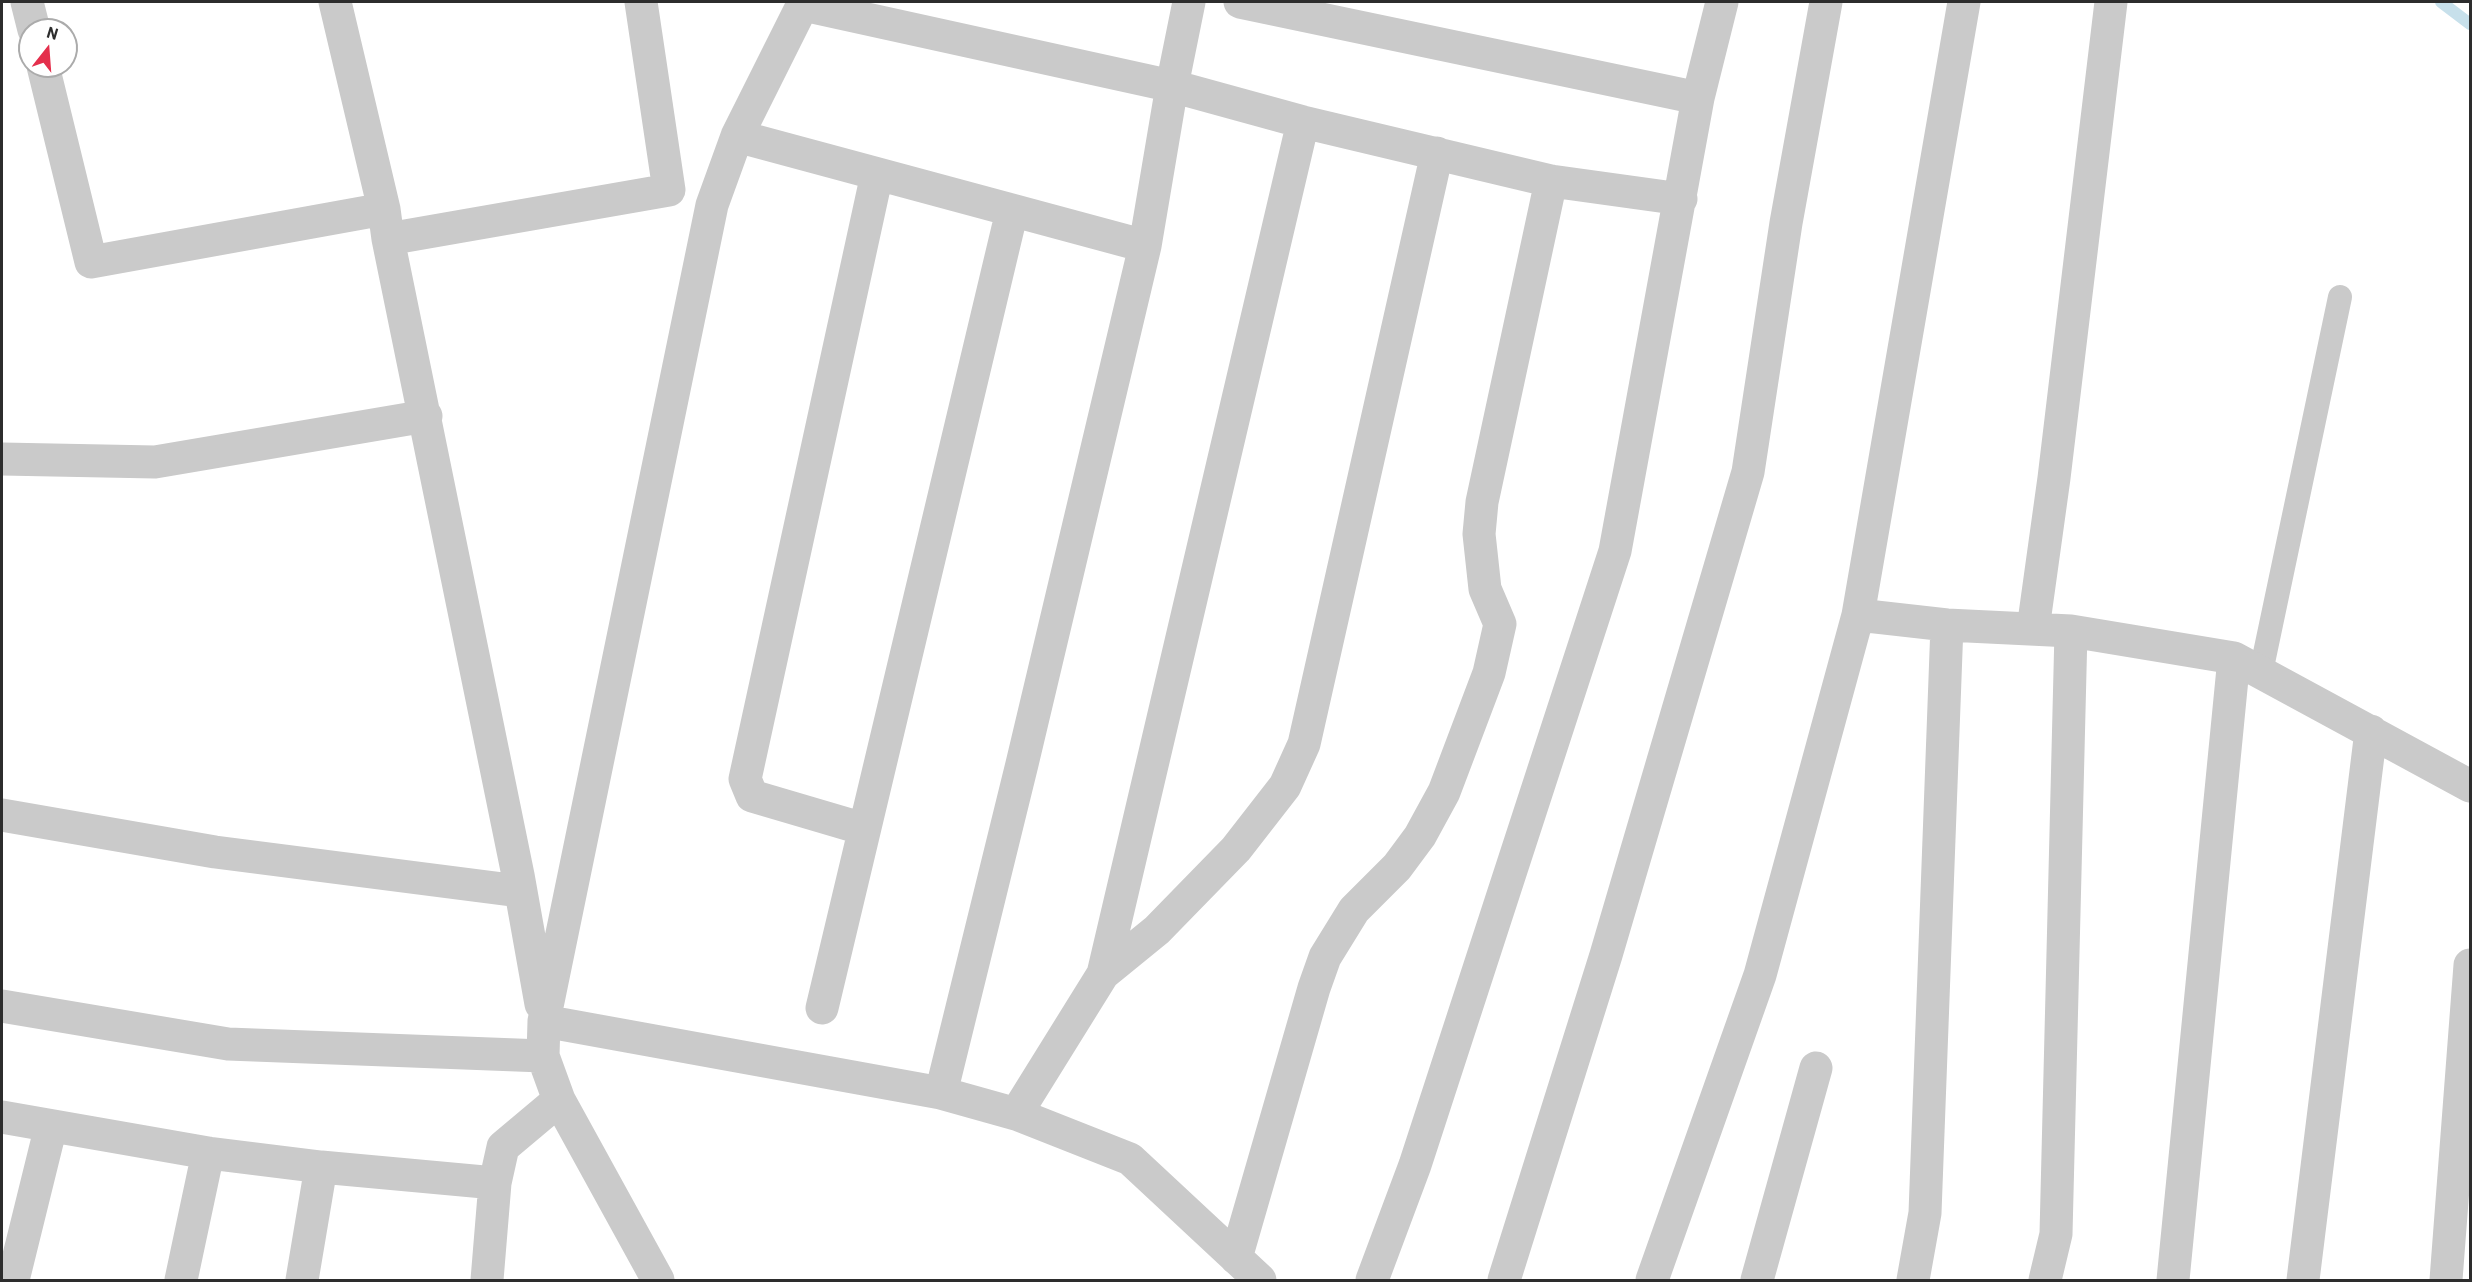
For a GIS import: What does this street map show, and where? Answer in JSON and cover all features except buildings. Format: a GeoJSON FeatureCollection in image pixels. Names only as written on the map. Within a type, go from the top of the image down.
{"type":"FeatureCollection","features":[{"type":"Feature","properties":{"kind":"street"},"geometry":{"type":"LineString","coordinates":[[27,2],[31,18]]}},
{"type":"Feature","properties":{"kind":"street"},"geometry":{"type":"LineString","coordinates":[[335,2],[386,224],[426,417],[544,1021]]}},
{"type":"Feature","properties":{"kind":"street"},"geometry":{"type":"LineString","coordinates":[[46,78],[91,262],[669,190],[640,2]]}},
{"type":"Feature","properties":{"kind":"street"},"geometry":{"type":"LineString","coordinates":[[941,1093],[1145,246],[1172,86],[1189,2]]}},
{"type":"Feature","properties":{"kind":"street"},"geometry":{"type":"LineString","coordinates":[[1240,2],[1698,98]]}},
{"type":"Feature","properties":{"kind":"street"},"geometry":{"type":"LineString","coordinates":[[1372,1281],[1415,1165],[1615,552],[1698,98],[1722,2]]}},
{"type":"Feature","properties":{"kind":"street"},"geometry":{"type":"LineString","coordinates":[[1504,1281],[1606,955],[1748,472],[1786,223],[1826,2]]}},
{"type":"Feature","properties":{"kind":"street"},"geometry":{"type":"LineString","coordinates":[[1652,1281],[1760,975],[1858,615],[1964,2]]}},
{"type":"Feature","properties":{"kind":"street"},"geometry":{"type":"LineString","coordinates":[[2033,629],[2056,466],[2111,2]]}},
{"type":"Feature","properties":{"kind":"street"},"geometry":{"type":"LineString","coordinates":[[658,1281],[559,1100],[543,1056],[544,1021],[712,205],[737,136],[803,3],[1172,86],[1303,122],[1551,181],[1681,199]]}},
{"type":"Feature","properties":{"kind":"street"},"geometry":{"type":"LineString","coordinates":[[1016,1114],[1103,974],[1303,122]]}},
{"type":"Feature","properties":{"kind":"street"},"geometry":{"type":"LineString","coordinates":[[737,136],[1145,246]]}},
{"type":"Feature","properties":{"kind":"street"},"geometry":{"type":"LineString","coordinates":[[1103,974],[1157,930],[1236,849],[1286,786],[1304,744],[1437,153]]}},
{"type":"Feature","properties":{"kind":"street"},"geometry":{"type":"LineString","coordinates":[[864,829],[752,796],[745,779],[877,174]]}},
{"type":"Feature","properties":{"kind":"street"},"geometry":{"type":"LineString","coordinates":[[1236,1258],[1325,957],[1354,910],[1397,867],[1420,836],[1444,792],[1489,673],[1500,624],[1485,589],[1479,534],[1482,502],[1551,181]]}},
{"type":"Feature","properties":{"kind":"street"},"geometry":{"type":"LineString","coordinates":[[822,1008],[1012,211]]}},
{"type":"Feature","properties":{"kind":"street"},"geometry":{"type":"LineString","coordinates":[[2,459],[155,462],[426,417]]}},
{"type":"Feature","properties":{"kind":"street"},"geometry":{"type":"LineString","coordinates":[[1858,615],[1947,625],[2071,631],[2248,665],[2470,786]]}},
{"type":"Feature","properties":{"kind":"street"},"geometry":{"type":"LineString","coordinates":[[1913,1281],[1925,1213],[1947,625]]}},
{"type":"Feature","properties":{"kind":"street"},"geometry":{"type":"LineString","coordinates":[[2044,1281],[2056,1234],[2071,631]]}},
{"type":"Feature","properties":{"kind":"street"},"geometry":{"type":"LineString","coordinates":[[2173,1281],[2248,665]]}},
{"type":"Feature","properties":{"kind":"street"},"geometry":{"type":"LineString","coordinates":[[2302,1281],[2371,731]]}},
{"type":"Feature","properties":{"kind":"street"},"geometry":{"type":"LineString","coordinates":[[2,815],[215,852],[519,891]]}},
{"type":"Feature","properties":{"kind":"street"},"geometry":{"type":"LineString","coordinates":[[2446,1281],[2470,965]]}},
{"type":"Feature","properties":{"kind":"street"},"geometry":{"type":"LineString","coordinates":[[2,1006],[228,1044],[543,1056]]}},
{"type":"Feature","properties":{"kind":"street"},"geometry":{"type":"LineString","coordinates":[[544,1021],[941,1093],[1016,1114],[1130,1159],[1260,1281]]}},
{"type":"Feature","properties":{"kind":"street"},"geometry":{"type":"LineString","coordinates":[[1757,1281],[1816,1068]]}},
{"type":"Feature","properties":{"kind":"street"},"geometry":{"type":"LineString","coordinates":[[487,1281],[495,1183],[503,1147],[559,1100]]}},
{"type":"Feature","properties":{"kind":"street"},"geometry":{"type":"LineString","coordinates":[[2,1117],[208,1153],[321,1167],[495,1183]]}},
{"type":"Feature","properties":{"kind":"street"},"geometry":{"type":"LineString","coordinates":[[13,1281],[51,1126]]}},
{"type":"Feature","properties":{"kind":"street"},"geometry":{"type":"LineString","coordinates":[[181,1281],[208,1153]]}},
{"type":"Feature","properties":{"kind":"street"},"geometry":{"type":"LineString","coordinates":[[302,1281],[321,1167]]}},
{"type":"Feature","properties":{"kind":"lane"},"geometry":{"type":"LineString","coordinates":[[2248,665],[2340,297]]}},
{"type":"Feature","properties":{"kind":"waterway"},"geometry":{"type":"LineString","coordinates":[[2441,2],[2470,24]]}}]}
